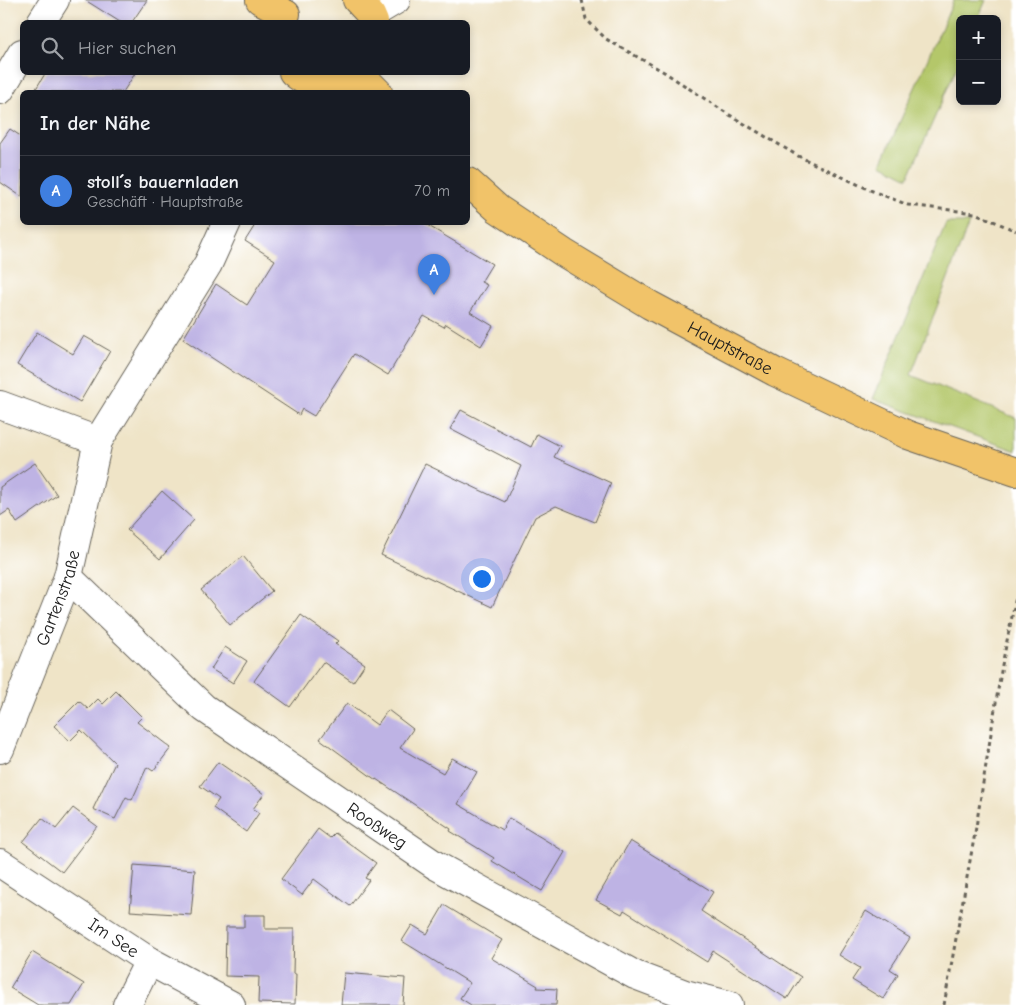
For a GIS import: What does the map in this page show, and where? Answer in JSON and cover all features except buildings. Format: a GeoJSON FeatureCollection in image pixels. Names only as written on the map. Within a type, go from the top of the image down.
{"type":"FeatureCollection","features":[{"type":"Feature","properties":{"kind":"main road"},"geometry":{"type":"LineString","coordinates":[[260,0],[289,12]]}},
{"type":"Feature","properties":{"kind":"main road"},"geometry":{"type":"LineString","coordinates":[[296,82],[333,88],[368,80]]}},
{"type":"Feature","properties":{"kind":"main road","name":"Hauptstraße"},"geometry":{"type":"LineString","coordinates":[[470,184],[498,209],[564,253],[650,305],[776,372],[908,436],[1016,472]]}},
{"type":"Feature","properties":{"kind":"street"},"geometry":{"type":"LineString","coordinates":[[43,20],[55,0]]}},
{"type":"Feature","properties":{"kind":"street"},"geometry":{"type":"LineString","coordinates":[[367,12],[396,0]]}},
{"type":"Feature","properties":{"kind":"street"},"geometry":{"type":"LineString","coordinates":[[0,90],[20,56]]}},
{"type":"Feature","properties":{"kind":"street","name":"Gartenstraße"},"geometry":{"type":"LineString","coordinates":[[0,749],[68,577],[98,441],[208,264],[226,225]]}},
{"type":"Feature","properties":{"kind":"street"},"geometry":{"type":"LineString","coordinates":[[0,405],[98,441]]}},
{"type":"Feature","properties":{"kind":"street","name":"Rooßweg"},"geometry":{"type":"LineString","coordinates":[[68,577],[204,708],[434,865],[635,976],[685,994],[729,1005]]}},
{"type":"Feature","properties":{"kind":"street","name":"Im See"},"geometry":{"type":"LineString","coordinates":[[0,863],[149,961],[231,1005]]}},
{"type":"Feature","properties":{"kind":"street"},"geometry":{"type":"LineString","coordinates":[[127,1005],[149,961]]}},
{"type":"Feature","properties":{"kind":"path"},"geometry":{"type":"LineString","coordinates":[[582,0],[586,19],[606,39],[664,72],[728,114],[798,156],[870,190],[908,205],[975,213],[1016,231]]}},
{"type":"Feature","properties":{"kind":"path"},"geometry":{"type":"LineString","coordinates":[[944,1005],[975,833],[1002,665],[1016,597]]}},
{"type":"Feature","properties":{"kind":"green space"},"geometry":{"type":"Polygon","coordinates":[[[954,0],[986,0],[980,15],[956,15],[956,69],[908,178],[881,164],[954,0]]]}},
{"type":"Feature","properties":{"kind":"green space"},"geometry":{"type":"Polygon","coordinates":[[[946,223],[969,223],[911,375],[1016,418],[1016,451],[873,399],[946,223]]]}},
{"type":"Feature","properties":{"kind":"place","name":"stoll´s bauernladen"},"geometry":{"type":"Point","coordinates":[434,295]}}]}
